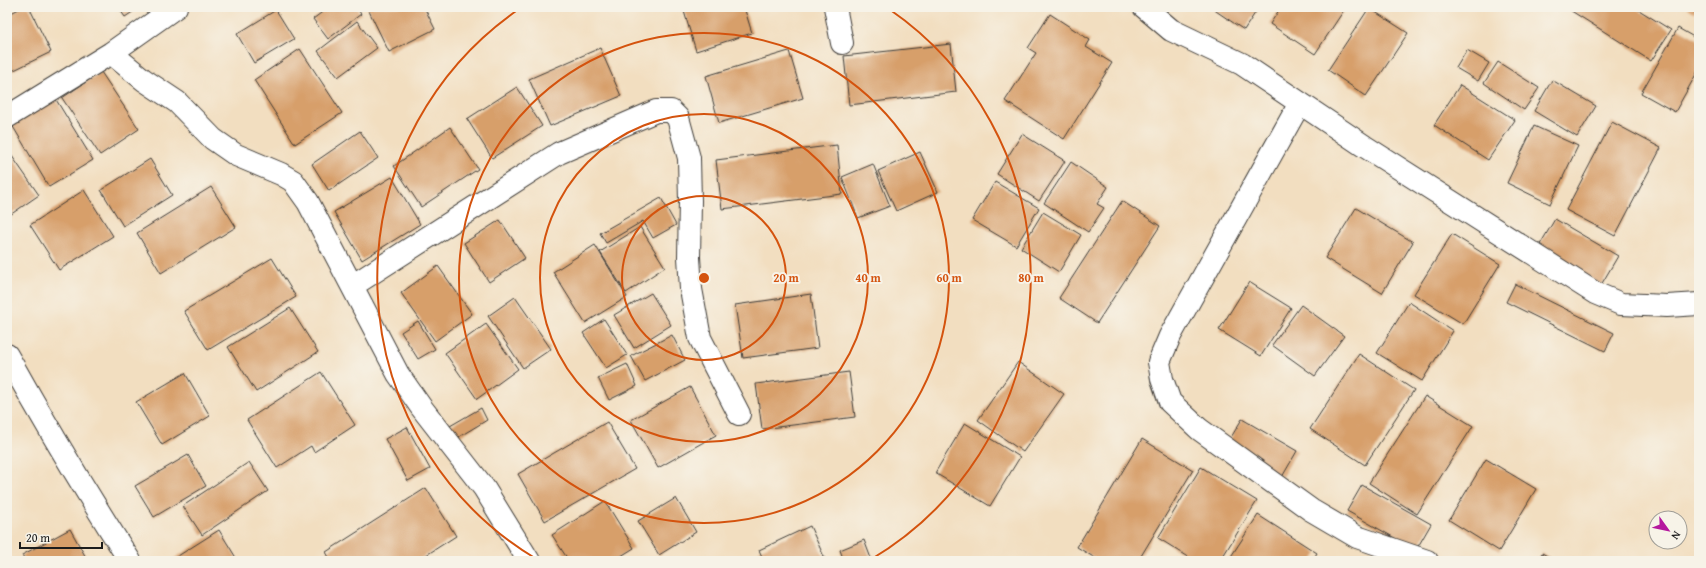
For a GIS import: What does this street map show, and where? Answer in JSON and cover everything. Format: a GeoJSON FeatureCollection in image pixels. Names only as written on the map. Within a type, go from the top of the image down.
{"type":"FeatureCollection","features":[{"type":"Feature","properties":{"kind":"street"},"geometry":{"type":"LineString","coordinates":[[7,117],[111,53],[176,7]]}},
{"type":"Feature","properties":{"kind":"street"},"geometry":{"type":"LineString","coordinates":[[835,7],[842,43]]}},
{"type":"Feature","properties":{"kind":"street"},"geometry":{"type":"LineString","coordinates":[[1144,7],[1171,30],[1242,64],[1518,246],[1595,293],[1621,304],[1667,306],[1699,304]]}},
{"type":"Feature","properties":{"kind":"street"},"geometry":{"type":"LineString","coordinates":[[111,53],[144,80],[177,102],[213,139],[236,155],[281,174],[293,181],[308,202],[398,374],[421,407],[484,488],[529,561]]}},
{"type":"Feature","properties":{"kind":"street"},"geometry":{"type":"LineString","coordinates":[[1300,103],[1170,336],[1160,362],[1162,379],[1170,402],[1199,429],[1311,510],[1357,538],[1427,561]]}},
{"type":"Feature","properties":{"kind":"street"},"geometry":{"type":"LineString","coordinates":[[352,286],[558,153],[656,111],[671,111],[678,118],[689,158],[689,257],[691,288],[700,338],[739,414]]}},
{"type":"Feature","properties":{"kind":"street"},"geometry":{"type":"LineString","coordinates":[[7,355],[100,514],[130,561]]}},
{"type":"Feature","properties":{"kind":"building"},"geometry":{"type":"Polygon","coordinates":[[[23,7],[29,7],[51,52],[8,73],[7,15],[23,7]]]}},
{"type":"Feature","properties":{"kind":"building"},"geometry":{"type":"Polygon","coordinates":[[[118,7],[140,7],[125,17],[118,7]]]}},
{"type":"Feature","properties":{"kind":"building"},"geometry":{"type":"Polygon","coordinates":[[[329,7],[356,7],[361,14],[328,39],[313,19],[329,7]]]}},
{"type":"Feature","properties":{"kind":"building"},"geometry":{"type":"Polygon","coordinates":[[[367,7],[424,7],[435,29],[389,52],[367,7]]]}},
{"type":"Feature","properties":{"kind":"building"},"geometry":{"type":"Polygon","coordinates":[[[744,7],[752,33],[696,51],[683,8],[744,7]]]}},
{"type":"Feature","properties":{"kind":"building"},"geometry":{"type":"Polygon","coordinates":[[[1210,7],[1259,7],[1244,30],[1210,7]]]}},
{"type":"Feature","properties":{"kind":"building"},"geometry":{"type":"Polygon","coordinates":[[[1281,7],[1346,7],[1315,54],[1270,24],[1281,7]]]}},
{"type":"Feature","properties":{"kind":"building"},"geometry":{"type":"Polygon","coordinates":[[[1565,7],[1634,7],[1671,30],[1651,61],[1565,7]]]}},
{"type":"Feature","properties":{"kind":"building"},"geometry":{"type":"Polygon","coordinates":[[[1686,7],[1699,7],[1699,15],[1686,7]]]}},
{"type":"Feature","properties":{"kind":"building"},"geometry":{"type":"Polygon","coordinates":[[[1369,8],[1408,33],[1366,96],[1328,70],[1369,8]]]}},
{"type":"Feature","properties":{"kind":"building"},"geometry":{"type":"Polygon","coordinates":[[[276,10],[294,39],[254,63],[237,34],[276,10]]]}},
{"type":"Feature","properties":{"kind":"building"},"geometry":{"type":"Polygon","coordinates":[[[1050,14],[1090,40],[1086,47],[1112,63],[1064,139],[1005,101],[1036,53],[1028,48],[1050,14]]]}},
{"type":"Feature","properties":{"kind":"building"},"geometry":{"type":"Polygon","coordinates":[[[357,21],[377,48],[338,77],[318,51],[357,21]]]}},
{"type":"Feature","properties":{"kind":"building"},"geometry":{"type":"Polygon","coordinates":[[[1678,28],[1699,40],[1699,69],[1675,112],[1641,93],[1678,28]]]}},
{"type":"Feature","properties":{"kind":"building"},"geometry":{"type":"Polygon","coordinates":[[[951,44],[956,92],[849,105],[844,56],[951,44]]]}},
{"type":"Feature","properties":{"kind":"building"},"geometry":{"type":"Polygon","coordinates":[[[600,48],[621,96],[550,126],[529,79],[600,48]]]}},
{"type":"Feature","properties":{"kind":"building"},"geometry":{"type":"Polygon","coordinates":[[[300,49],[342,113],[295,144],[254,80],[300,49]]]}},
{"type":"Feature","properties":{"kind":"building"},"geometry":{"type":"Polygon","coordinates":[[[1467,50],[1489,63],[1478,81],[1456,68],[1467,50]]]}},
{"type":"Feature","properties":{"kind":"building"},"geometry":{"type":"Polygon","coordinates":[[[789,51],[803,98],[719,123],[706,76],[789,51]]]}},
{"type":"Feature","properties":{"kind":"building"},"geometry":{"type":"Polygon","coordinates":[[[1498,62],[1539,88],[1524,110],[1484,83],[1498,62]]]}},
{"type":"Feature","properties":{"kind":"building"},"geometry":{"type":"Polygon","coordinates":[[[101,72],[139,129],[100,155],[62,98],[101,72]]]}},
{"type":"Feature","properties":{"kind":"building"},"geometry":{"type":"Polygon","coordinates":[[[1552,80],[1596,106],[1577,137],[1534,111],[1552,80]]]}},
{"type":"Feature","properties":{"kind":"building"},"geometry":{"type":"Polygon","coordinates":[[[1460,85],[1515,120],[1488,160],[1434,125],[1460,85]]]}},
{"type":"Feature","properties":{"kind":"building"},"geometry":{"type":"Polygon","coordinates":[[[517,87],[542,126],[492,158],[467,119],[517,87]]]}},
{"type":"Feature","properties":{"kind":"building"},"geometry":{"type":"Polygon","coordinates":[[[55,98],[93,160],[49,187],[12,125],[55,98]]]}},
{"type":"Feature","properties":{"kind":"building"},"geometry":{"type":"Polygon","coordinates":[[[1612,122],[1661,148],[1615,236],[1566,210],[1612,122]]]}},
{"type":"Feature","properties":{"kind":"building"},"geometry":{"type":"Polygon","coordinates":[[[1534,126],[1578,146],[1550,204],[1507,183],[1534,126]]]}},
{"type":"Feature","properties":{"kind":"building"},"geometry":{"type":"Polygon","coordinates":[[[450,127],[478,169],[421,207],[394,166],[450,127]]]}},
{"type":"Feature","properties":{"kind":"building"},"geometry":{"type":"Polygon","coordinates":[[[360,131],[378,158],[329,191],[312,164],[360,131]]]}},
{"type":"Feature","properties":{"kind":"building"},"geometry":{"type":"Polygon","coordinates":[[[1022,134],[1065,161],[1039,201],[997,174],[1022,134]]]}},
{"type":"Feature","properties":{"kind":"building"},"geometry":{"type":"Polygon","coordinates":[[[837,145],[842,194],[722,209],[716,160],[837,145]]]}},
{"type":"Feature","properties":{"kind":"building"},"geometry":{"type":"Polygon","coordinates":[[[7,149],[39,195],[7,217],[7,149]]]}},
{"type":"Feature","properties":{"kind":"building"},"geometry":{"type":"Polygon","coordinates":[[[920,152],[938,192],[896,211],[878,171],[920,152]]]}},
{"type":"Feature","properties":{"kind":"building"},"geometry":{"type":"Polygon","coordinates":[[[150,159],[172,195],[123,226],[101,190],[150,159]]]}},
{"type":"Feature","properties":{"kind":"building"},"geometry":{"type":"Polygon","coordinates":[[[1071,162],[1108,187],[1097,204],[1104,208],[1088,232],[1044,203],[1071,162]]]}},
{"type":"Feature","properties":{"kind":"building"},"geometry":{"type":"Polygon","coordinates":[[[873,164],[890,206],[858,218],[842,177],[873,164]]]}},
{"type":"Feature","properties":{"kind":"building"},"geometry":{"type":"Polygon","coordinates":[[[392,177],[420,224],[362,260],[334,212],[392,177]]]}},
{"type":"Feature","properties":{"kind":"building"},"geometry":{"type":"Polygon","coordinates":[[[995,182],[1039,208],[1016,246],[972,220],[995,182]]]}},
{"type":"Feature","properties":{"kind":"building"},"geometry":{"type":"Polygon","coordinates":[[[211,187],[236,227],[161,273],[137,233],[211,187]]]}},
{"type":"Feature","properties":{"kind":"building"},"geometry":{"type":"Polygon","coordinates":[[[84,190],[113,236],[59,270],[30,225],[84,190]]]}},
{"type":"Feature","properties":{"kind":"building"},"geometry":{"type":"Polygon","coordinates":[[[661,198],[676,225],[653,238],[643,221],[606,243],[600,233],[661,198]]]}},
{"type":"Feature","properties":{"kind":"building"},"geometry":{"type":"Polygon","coordinates":[[[1122,201],[1160,226],[1097,323],[1059,298],[1122,201]]]}},
{"type":"Feature","properties":{"kind":"building"},"geometry":{"type":"Polygon","coordinates":[[[1356,208],[1413,242],[1382,293],[1325,258],[1356,208]]]}},
{"type":"Feature","properties":{"kind":"building"},"geometry":{"type":"Polygon","coordinates":[[[1043,212],[1081,235],[1059,272],[1021,248],[1043,212]]]}},
{"type":"Feature","properties":{"kind":"building"},"geometry":{"type":"Polygon","coordinates":[[[1555,219],[1618,256],[1601,285],[1538,248],[1555,219]]]}},
{"type":"Feature","properties":{"kind":"building"},"geometry":{"type":"Polygon","coordinates":[[[500,220],[525,258],[489,282],[464,243],[500,220]]]}},
{"type":"Feature","properties":{"kind":"building"},"geometry":{"type":"Polygon","coordinates":[[[640,227],[665,267],[626,293],[600,252],[640,227]]]}},
{"type":"Feature","properties":{"kind":"building"},"geometry":{"type":"Polygon","coordinates":[[[1452,234],[1500,264],[1463,324],[1414,294],[1452,234]]]}},
{"type":"Feature","properties":{"kind":"building"},"geometry":{"type":"Polygon","coordinates":[[[595,245],[627,297],[585,323],[553,272],[595,245]]]}},
{"type":"Feature","properties":{"kind":"building"},"geometry":{"type":"Polygon","coordinates":[[[272,258],[296,297],[208,350],[184,311],[272,258]]]}},
{"type":"Feature","properties":{"kind":"building"},"geometry":{"type":"Polygon","coordinates":[[[438,266],[472,314],[435,341],[401,293],[438,266]]]}},
{"type":"Feature","properties":{"kind":"building"},"geometry":{"type":"Polygon","coordinates":[[[1249,282],[1291,308],[1261,356],[1219,330],[1249,282]]]}},
{"type":"Feature","properties":{"kind":"building"},"geometry":{"type":"Polygon","coordinates":[[[1515,284],[1614,333],[1605,351],[1506,302],[1515,284]]]}},
{"type":"Feature","properties":{"kind":"building"},"geometry":{"type":"Polygon","coordinates":[[[651,293],[671,325],[634,348],[614,315],[651,293]]]}},
{"type":"Feature","properties":{"kind":"building"},"geometry":{"type":"Polygon","coordinates":[[[811,294],[818,348],[743,358],[735,305],[811,294]]]}},
{"type":"Feature","properties":{"kind":"building"},"geometry":{"type":"Polygon","coordinates":[[[515,297],[551,349],[523,368],[488,316],[515,297]]]}},
{"type":"Feature","properties":{"kind":"building"},"geometry":{"type":"Polygon","coordinates":[[[1409,302],[1453,331],[1422,381],[1377,353],[1409,302]]]}},
{"type":"Feature","properties":{"kind":"building"},"geometry":{"type":"Polygon","coordinates":[[[1301,305],[1344,336],[1315,376],[1272,345],[1301,305]]]}},
{"type":"Feature","properties":{"kind":"building"},"geometry":{"type":"Polygon","coordinates":[[[290,308],[318,352],[256,392],[228,347],[290,308]]]}},
{"type":"Feature","properties":{"kind":"building"},"geometry":{"type":"Polygon","coordinates":[[[604,319],[627,355],[606,368],[583,333],[604,319]]]}},
{"type":"Feature","properties":{"kind":"building"},"geometry":{"type":"Polygon","coordinates":[[[418,321],[435,349],[418,359],[401,332],[418,321]]]}},
{"type":"Feature","properties":{"kind":"building"},"geometry":{"type":"Polygon","coordinates":[[[486,324],[518,369],[477,399],[445,353],[486,324]]]}},
{"type":"Feature","properties":{"kind":"building"},"geometry":{"type":"Polygon","coordinates":[[[672,335],[685,360],[645,381],[631,356],[672,335]]]}},
{"type":"Feature","properties":{"kind":"building"},"geometry":{"type":"Polygon","coordinates":[[[1359,354],[1414,390],[1365,465],[1310,429],[1359,354]]]}},
{"type":"Feature","properties":{"kind":"building"},"geometry":{"type":"Polygon","coordinates":[[[1018,362],[1064,394],[1023,452],[978,420],[1018,362]]]}},
{"type":"Feature","properties":{"kind":"building"},"geometry":{"type":"Polygon","coordinates":[[[627,364],[637,386],[609,400],[598,378],[627,364]]]}},
{"type":"Feature","properties":{"kind":"building"},"geometry":{"type":"Polygon","coordinates":[[[321,372],[355,425],[314,452],[311,446],[277,468],[247,420],[321,372]]]}},
{"type":"Feature","properties":{"kind":"building"},"geometry":{"type":"Polygon","coordinates":[[[849,372],[855,417],[762,429],[756,384],[849,372]]]}},
{"type":"Feature","properties":{"kind":"building"},"geometry":{"type":"Polygon","coordinates":[[[185,373],[210,416],[162,445],[136,402],[185,373]]]}},
{"type":"Feature","properties":{"kind":"building"},"geometry":{"type":"Polygon","coordinates":[[[690,387],[716,435],[658,468],[631,420],[690,387]]]}},
{"type":"Feature","properties":{"kind":"building"},"geometry":{"type":"Polygon","coordinates":[[[1425,396],[1473,426],[1417,514],[1369,483],[1425,396]]]}},
{"type":"Feature","properties":{"kind":"building"},"geometry":{"type":"Polygon","coordinates":[[[481,408],[487,420],[457,438],[450,426],[481,408]]]}},
{"type":"Feature","properties":{"kind":"building"},"geometry":{"type":"Polygon","coordinates":[[[1242,419],[1297,451],[1282,477],[1227,444],[1242,419]]]}},
{"type":"Feature","properties":{"kind":"building"},"geometry":{"type":"Polygon","coordinates":[[[607,422],[635,469],[545,521],[518,474],[607,422]]]}},
{"type":"Feature","properties":{"kind":"building"},"geometry":{"type":"Polygon","coordinates":[[[965,423],[1020,457],[990,506],[935,473],[965,423]]]}},
{"type":"Feature","properties":{"kind":"building"},"geometry":{"type":"Polygon","coordinates":[[[407,427],[430,469],[408,481],[385,439],[407,427]]]}},
{"type":"Feature","properties":{"kind":"building"},"geometry":{"type":"Polygon","coordinates":[[[1142,439],[1193,470],[1138,561],[1100,561],[1077,547],[1142,439]]]}},
{"type":"Feature","properties":{"kind":"building"},"geometry":{"type":"Polygon","coordinates":[[[188,455],[206,486],[154,517],[135,486],[188,455]]]}},
{"type":"Feature","properties":{"kind":"building"},"geometry":{"type":"Polygon","coordinates":[[[1486,459],[1536,489],[1499,551],[1449,520],[1486,459]]]}},
{"type":"Feature","properties":{"kind":"building"},"geometry":{"type":"Polygon","coordinates":[[[249,462],[268,491],[202,535],[183,506],[249,462]]]}},
{"type":"Feature","properties":{"kind":"building"},"geometry":{"type":"Polygon","coordinates":[[[1201,467],[1257,501],[1220,561],[1195,561],[1158,538],[1201,467]]]}},
{"type":"Feature","properties":{"kind":"building"},"geometry":{"type":"Polygon","coordinates":[[[1362,485],[1431,524],[1416,550],[1347,511],[1362,485]]]}},
{"type":"Feature","properties":{"kind":"building"},"geometry":{"type":"Polygon","coordinates":[[[426,488],[456,536],[417,561],[331,561],[326,552],[426,488]]]}},
{"type":"Feature","properties":{"kind":"building"},"geometry":{"type":"Polygon","coordinates":[[[676,498],[696,532],[659,555],[638,521],[676,498]]]}},
{"type":"Feature","properties":{"kind":"building"},"geometry":{"type":"Polygon","coordinates":[[[605,501],[634,548],[613,561],[569,561],[552,535],[605,501]]]}},
{"type":"Feature","properties":{"kind":"building"},"geometry":{"type":"Polygon","coordinates":[[[1258,515],[1317,553],[1312,561],[1228,561],[1258,515]]]}},
{"type":"Feature","properties":{"kind":"building"},"geometry":{"type":"Polygon","coordinates":[[[810,526],[826,561],[764,561],[759,550],[810,526]]]}},
{"type":"Feature","properties":{"kind":"building"},"geometry":{"type":"Polygon","coordinates":[[[70,529],[88,561],[26,561],[22,555],[70,529]]]}},
{"type":"Feature","properties":{"kind":"building"},"geometry":{"type":"Polygon","coordinates":[[[219,530],[238,561],[170,561],[219,530]]]}},
{"type":"Feature","properties":{"kind":"building"},"geometry":{"type":"Polygon","coordinates":[[[864,540],[872,561],[844,561],[840,550],[864,540]]]}},
{"type":"Feature","properties":{"kind":"building"},"geometry":{"type":"Polygon","coordinates":[[[1542,553],[1556,561],[1537,561],[1542,553]]]}}]}
